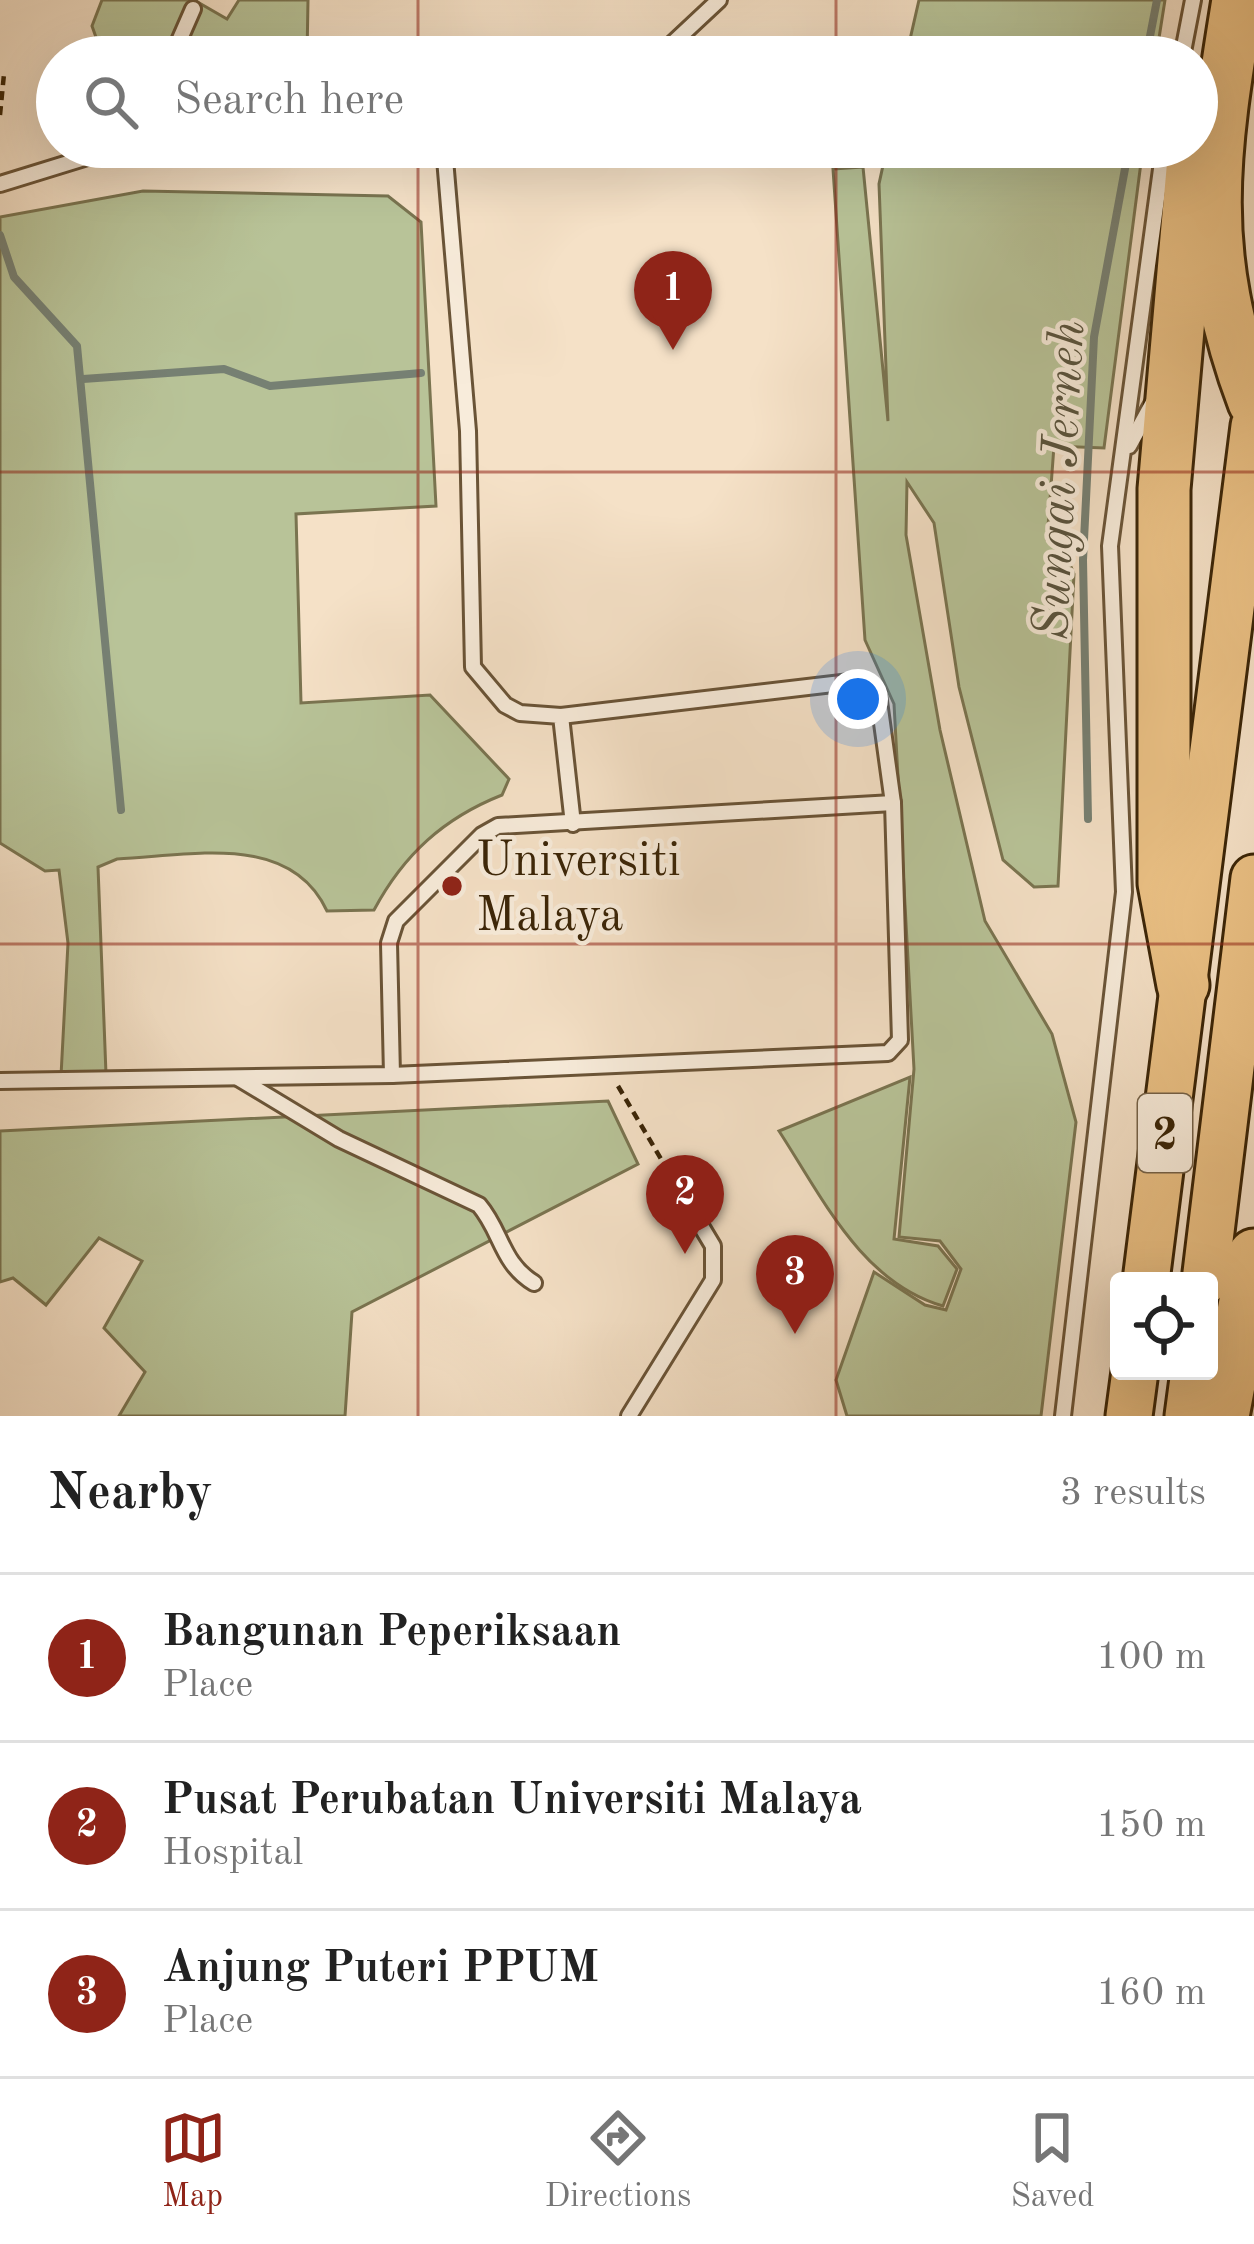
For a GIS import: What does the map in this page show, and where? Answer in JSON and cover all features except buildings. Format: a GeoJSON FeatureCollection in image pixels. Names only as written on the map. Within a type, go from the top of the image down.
{"type":"FeatureCollection","features":[{"type":"Feature","properties":{"kind":"highway"},"geometry":{"type":"LineString","coordinates":[[1205,36],[1208,0]]}},
{"type":"Feature","properties":{"kind":"highway"},"geometry":{"type":"LineString","coordinates":[[1218,123],[1238,0]]}},
{"type":"Feature","properties":{"kind":"highway"},"geometry":{"type":"LineString","coordinates":[[1183,985],[1164,883],[1164,489],[1192,168]]}},
{"type":"Feature","properties":{"kind":"highway"},"geometry":{"type":"LineString","coordinates":[[1216,168],[1215,245],[1226,328],[1254,401]]}},
{"type":"Feature","properties":{"kind":"highway","name":"2"},"geometry":{"type":"LineString","coordinates":[[1147,1272],[1254,426]]}},
{"type":"Feature","properties":{"kind":"highway","name":"2"},"geometry":{"type":"LineString","coordinates":[[1206,1272],[1254,878]]}},
{"type":"Feature","properties":{"kind":"highway"},"geometry":{"type":"LineString","coordinates":[[1223,1416],[1254,1255]]}},
{"type":"Feature","properties":{"kind":"highway"},"geometry":{"type":"LineString","coordinates":[[1130,1416],[1134,1380]]}},
{"type":"Feature","properties":{"kind":"highway"},"geometry":{"type":"LineString","coordinates":[[1188,1416],[1193,1380]]}},
{"type":"Feature","properties":{"kind":"lane"},"geometry":{"type":"LineString","coordinates":[[680,36],[719,0]]}},
{"type":"Feature","properties":{"kind":"lane"},"geometry":{"type":"LineString","coordinates":[[1186,36],[1193,0]]}},
{"type":"Feature","properties":{"kind":"lane"},"geometry":{"type":"LineString","coordinates":[[181,36],[193,9]]}},
{"type":"Feature","properties":{"kind":"lane"},"geometry":{"type":"LineString","coordinates":[[0,184],[52,168]]}},
{"type":"Feature","properties":{"kind":"lane"},"geometry":{"type":"LineString","coordinates":[[0,1081],[392,1076],[888,1053],[900,1040],[892,803],[878,694],[850,682],[561,716],[520,713],[505,704],[473,667],[468,430],[446,168]]}},
{"type":"Feature","properties":{"kind":"lane"},"geometry":{"type":"LineString","coordinates":[[1063,1416],[1124,892],[1110,546],[1161,168]]}},
{"type":"Feature","properties":{"kind":"lane"},"geometry":{"type":"LineString","coordinates":[[1118,485],[1136,428],[1174,372]]}},
{"type":"Feature","properties":{"kind":"lane"},"geometry":{"type":"LineString","coordinates":[[561,716],[573,824]]}},
{"type":"Feature","properties":{"kind":"lane"},"geometry":{"type":"LineString","coordinates":[[392,1076],[389,944],[398,917],[498,826],[892,803]]}},
{"type":"Feature","properties":{"kind":"lane"},"geometry":{"type":"LineString","coordinates":[[238,1078],[339,1139],[479,1205],[493,1221],[501,1252],[534,1283]]}},
{"type":"Feature","properties":{"kind":"lane"},"geometry":{"type":"LineString","coordinates":[[629,1416],[713,1280],[713,1246],[674,1181]]}},
{"type":"Feature","properties":{"kind":"lane"},"geometry":{"type":"LineString","coordinates":[[1240,1416],[1254,1321]]}},
{"type":"Feature","properties":{"kind":"path"},"geometry":{"type":"LineString","coordinates":[[0,115],[4,74]]}},
{"type":"Feature","properties":{"kind":"path"},"geometry":{"type":"LineString","coordinates":[[606,1066],[674,1181]]}},
{"type":"Feature","properties":{"kind":"green space"},"geometry":{"type":"Polygon","coordinates":[[[102,0],[194,0],[227,19],[239,0],[308,0],[307,36],[96,36],[92,26],[102,0]]]}},
{"type":"Feature","properties":{"kind":"green space"},"geometry":{"type":"Polygon","coordinates":[[[919,0],[1165,0],[1159,36],[911,36],[919,0]]]}},
{"type":"Feature","properties":{"kind":"green space"},"geometry":{"type":"Polygon","coordinates":[[[863,168],[888,421],[879,184],[882,168],[1140,168],[1104,448],[1054,446],[1047,540],[1064,550],[1074,574],[1058,886],[1034,887],[1003,860],[959,687],[934,523],[907,482],[906,535],[940,730],[985,921],[1052,1034],[1076,1122],[1041,1416],[847,1416],[836,1380],[874,1272],[925,1305],[946,1310],[961,1269],[940,1241],[899,1237],[914,1069],[894,704],[865,640],[833,169],[863,168]]]}},
{"type":"Feature","properties":{"kind":"green space"},"geometry":{"type":"Polygon","coordinates":[[[143,191],[388,196],[421,222],[436,506],[296,514],[301,703],[430,695],[509,779],[502,795],[444,827],[412,855],[374,910],[327,911],[310,886],[289,869],[235,854],[117,859],[98,867],[106,1074],[61,1076],[68,943],[59,870],[45,871],[0,843],[0,217],[143,191]]]}},
{"type":"Feature","properties":{"kind":"green space"},"geometry":{"type":"Polygon","coordinates":[[[910,1077],[894,1239],[938,1246],[957,1269],[943,1306],[914,1295],[867,1258],[828,1209],[779,1131],[910,1077]]]}},
{"type":"Feature","properties":{"kind":"green space"},"geometry":{"type":"Polygon","coordinates":[[[608,1101],[638,1164],[352,1312],[345,1416],[119,1416],[145,1372],[104,1328],[142,1261],[99,1238],[46,1305],[13,1278],[0,1282],[0,1131],[608,1101]]]}},
{"type":"Feature","properties":{"kind":"waterway","name":"Sungai Jerneh"},"geometry":{"type":"LineString","coordinates":[[1150,36],[1157,0]]}},
{"type":"Feature","properties":{"kind":"waterway","name":"Sungai Jerneh"},"geometry":{"type":"LineString","coordinates":[[1088,819],[1083,560],[1094,337],[1125,168]]}},
{"type":"Feature","properties":{"kind":"waterway"},"geometry":{"type":"LineString","coordinates":[[0,235],[14,277],[77,346],[121,810]]}},
{"type":"Feature","properties":{"kind":"waterway"},"geometry":{"type":"LineString","coordinates":[[83,379],[224,369],[270,386],[421,373]]}},
{"type":"Feature","properties":{"kind":"place","name":"Bangunan Peperiksaan"},"geometry":{"type":"Point","coordinates":[673,350]}},
{"type":"Feature","properties":{"kind":"place","name":"Universiti Malaya"},"geometry":{"type":"Point","coordinates":[452,886]}},
{"type":"Feature","properties":{"kind":"place","name":"Pusat Perubatan Universiti Malaya"},"geometry":{"type":"Point","coordinates":[685,1254]}},
{"type":"Feature","properties":{"kind":"place","name":"Anjung Puteri PPUM"},"geometry":{"type":"Point","coordinates":[795,1334]}}]}
